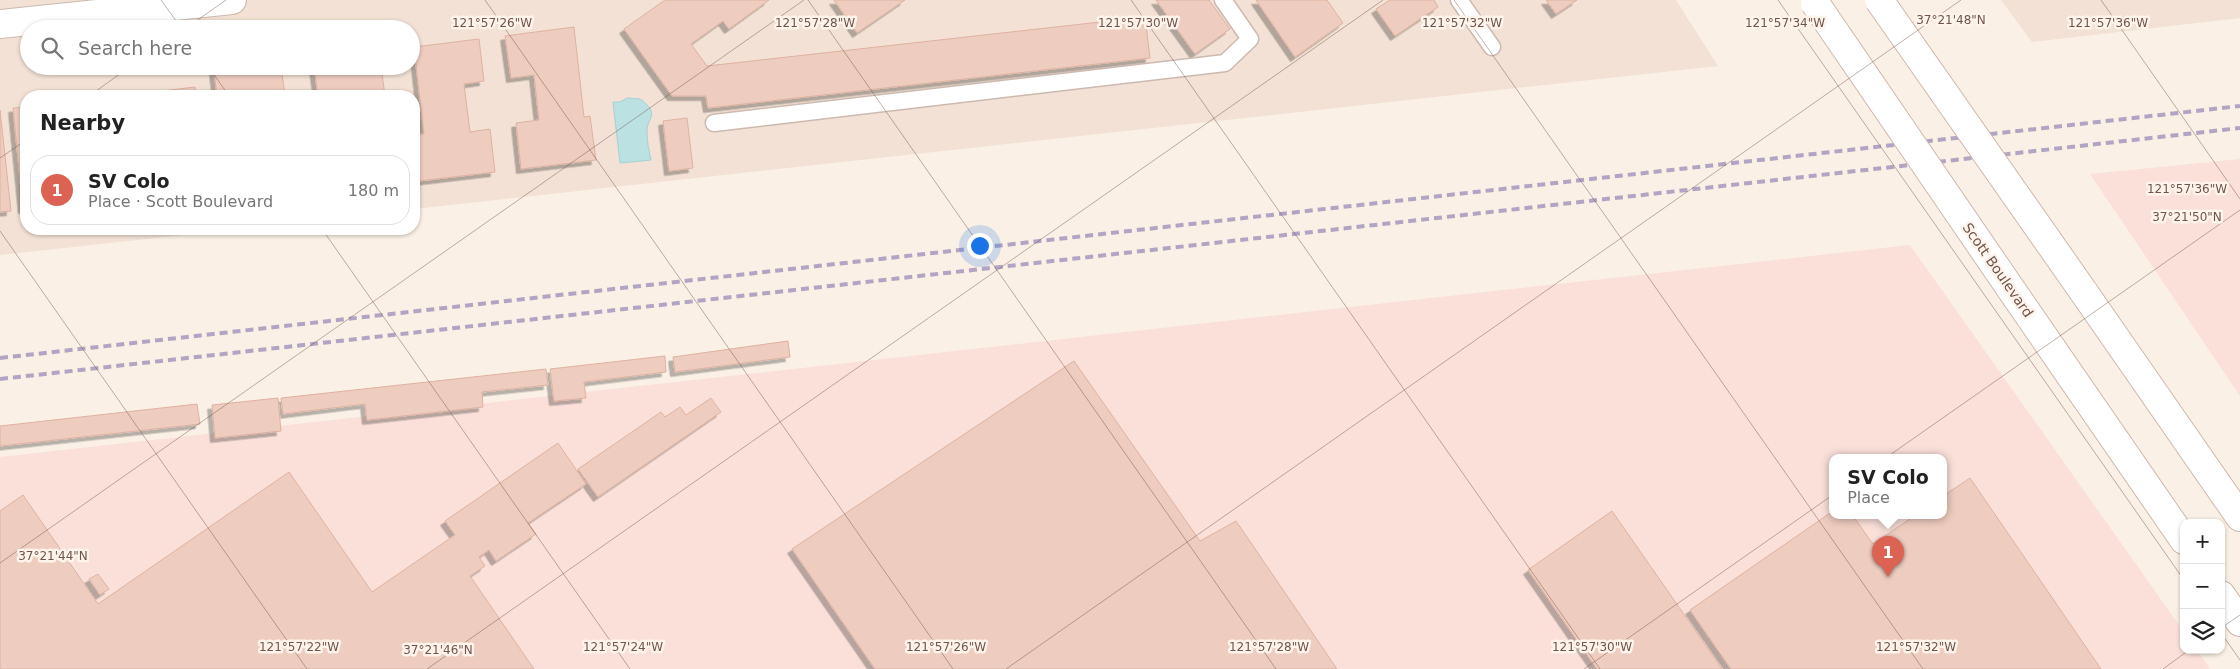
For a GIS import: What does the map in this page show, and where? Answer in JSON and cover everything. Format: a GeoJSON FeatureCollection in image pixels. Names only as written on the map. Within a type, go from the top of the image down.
{"type":"FeatureCollection","features":[{"type":"Feature","properties":{"kind":"main road"},"geometry":{"type":"LineString","coordinates":[[39,20],[232,0]]}},
{"type":"Feature","properties":{"kind":"main road"},"geometry":{"type":"LineString","coordinates":[[1879,0],[2240,517]]}},
{"type":"Feature","properties":{"kind":"main road","name":"Scott Boulevard"},"geometry":{"type":"LineString","coordinates":[[1813,2],[2180,534]]}},
{"type":"Feature","properties":{"kind":"main road"},"geometry":{"type":"LineString","coordinates":[[0,24],[20,22]]}},
{"type":"Feature","properties":{"kind":"main road"},"geometry":{"type":"LineString","coordinates":[[2225,601],[2240,622]]}},
{"type":"Feature","properties":{"kind":"lane"},"geometry":{"type":"LineString","coordinates":[[714,123],[1225,63],[1250,39],[1223,0]]}},
{"type":"Feature","properties":{"kind":"lane"},"geometry":{"type":"LineString","coordinates":[[1459,0],[1492,47]]}},
{"type":"Feature","properties":{"kind":"shaded area"},"geometry":{"type":"Polygon","coordinates":[[[0,0],[1676,0],[1718,66],[420,208],[420,90],[20,90],[20,235],[183,235],[0,255],[0,0]]]}},
{"type":"Feature","properties":{"kind":"shaded area"},"geometry":{"type":"Polygon","coordinates":[[[2001,0],[2240,0],[2240,18],[2032,42],[2001,0]]]}},
{"type":"Feature","properties":{"kind":"shaded area"},"geometry":{"type":"Polygon","coordinates":[[[2240,159],[2240,396],[2090,174],[2240,159]]]}},
{"type":"Feature","properties":{"kind":"shaded area"},"geometry":{"type":"Polygon","coordinates":[[[1910,245],[2180,626],[2180,654],[2200,654],[2210,669],[0,669],[0,457],[1910,245]]]}},
{"type":"Feature","properties":{"kind":"water"},"geometry":{"type":"Polygon","coordinates":[[[627,98],[640,99],[647,104],[652,113],[647,127],[651,160],[620,163],[613,102],[620,102],[627,98]]]}},
{"type":"Feature","properties":{"kind":"building"},"geometry":{"type":"Polygon","coordinates":[[[665,0],[769,0],[729,29],[723,21],[691,44],[707,66],[1145,17],[1150,58],[708,108],[706,96],[672,96],[624,29],[665,0]]]}},
{"type":"Feature","properties":{"kind":"building"},"geometry":{"type":"Polygon","coordinates":[[[834,0],[905,0],[857,33],[834,0]]]}},
{"type":"Feature","properties":{"kind":"building"},"geometry":{"type":"Polygon","coordinates":[[[1156,0],[1209,0],[1230,29],[1195,54],[1156,0]]]}},
{"type":"Feature","properties":{"kind":"building"},"geometry":{"type":"Polygon","coordinates":[[[1256,0],[1327,0],[1343,23],[1295,57],[1256,0]]]}},
{"type":"Feature","properties":{"kind":"building"},"geometry":{"type":"Polygon","coordinates":[[[1390,0],[1434,0],[1438,7],[1395,36],[1376,9],[1390,0]]]}},
{"type":"Feature","properties":{"kind":"building"},"geometry":{"type":"Polygon","coordinates":[[[1546,0],[1577,0],[1556,14],[1546,0]]]}},
{"type":"Feature","properties":{"kind":"building"},"geometry":{"type":"Polygon","coordinates":[[[574,27],[584,117],[590,116],[596,160],[521,169],[516,123],[539,120],[534,75],[511,78],[505,36],[574,27]]]}},
{"type":"Feature","properties":{"kind":"building"},"geometry":{"type":"Polygon","coordinates":[[[479,39],[484,81],[464,84],[470,132],[490,129],[495,172],[420,181],[420,134],[424,134],[417,75],[420,75],[420,46],[479,39]]]}},
{"type":"Feature","properties":{"kind":"building"},"geometry":{"type":"Polygon","coordinates":[[[215,75],[282,75],[284,90],[216,90],[215,75]]]}},
{"type":"Feature","properties":{"kind":"building"},"geometry":{"type":"Polygon","coordinates":[[[315,75],[382,75],[384,90],[317,90],[315,75]]]}},
{"type":"Feature","properties":{"kind":"building"},"geometry":{"type":"Polygon","coordinates":[[[195,87],[195,90],[171,90],[195,87]]]}},
{"type":"Feature","properties":{"kind":"building"},"geometry":{"type":"Polygon","coordinates":[[[20,107],[20,179],[13,108],[20,107]]]}},
{"type":"Feature","properties":{"kind":"building"},"geometry":{"type":"Polygon","coordinates":[[[0,110],[11,211],[0,212],[0,110]]]}},
{"type":"Feature","properties":{"kind":"building"},"geometry":{"type":"Polygon","coordinates":[[[687,118],[693,168],[669,171],[663,121],[687,118]]]}},
{"type":"Feature","properties":{"kind":"building"},"geometry":{"type":"Polygon","coordinates":[[[788,341],[790,357],[675,372],[673,357],[788,341]]]}},
{"type":"Feature","properties":{"kind":"building"},"geometry":{"type":"Polygon","coordinates":[[[665,356],[666,372],[584,382],[586,398],[554,401],[550,369],[665,356]]]}},
{"type":"Feature","properties":{"kind":"building"},"geometry":{"type":"Polygon","coordinates":[[[1074,361],[1200,541],[1236,521],[1337,669],[875,669],[792,549],[1074,361]]]}},
{"type":"Feature","properties":{"kind":"building"},"geometry":{"type":"Polygon","coordinates":[[[546,369],[548,385],[482,392],[483,407],[367,420],[365,404],[283,414],[281,398],[546,369]]]}},
{"type":"Feature","properties":{"kind":"building"},"geometry":{"type":"Polygon","coordinates":[[[278,398],[281,431],[215,438],[212,405],[278,398]]]}},
{"type":"Feature","properties":{"kind":"building"},"geometry":{"type":"Polygon","coordinates":[[[711,398],[721,412],[598,497],[578,469],[661,412],[665,417],[680,407],[686,415],[711,398]]]}},
{"type":"Feature","properties":{"kind":"building"},"geometry":{"type":"Polygon","coordinates":[[[197,404],[200,424],[0,446],[0,426],[197,404]]]}},
{"type":"Feature","properties":{"kind":"building"},"geometry":{"type":"Polygon","coordinates":[[[558,443],[586,484],[528,523],[536,534],[496,561],[489,550],[479,557],[485,566],[470,576],[534,669],[0,669],[0,511],[23,495],[98,604],[289,472],[372,592],[455,535],[445,521],[558,443]]]}},
{"type":"Feature","properties":{"kind":"building"},"geometry":{"type":"Polygon","coordinates":[[[1970,478],[2101,669],[1731,669],[1690,610],[1829,514],[1829,519],[1855,519],[1873,544],[1910,519],[1947,519],[1947,493],[1970,478]]]}},
{"type":"Feature","properties":{"kind":"building"},"geometry":{"type":"Polygon","coordinates":[[[1612,511],[1722,669],[1597,669],[1528,570],[1612,511]]]}},
{"type":"Feature","properties":{"kind":"building"},"geometry":{"type":"Polygon","coordinates":[[[98,574],[109,589],[100,595],[89,579],[98,574]]]}},
{"type":"Feature","properties":{"kind":"railway"},"geometry":{"type":"LineString","coordinates":[[0,358],[2240,106]]}},
{"type":"Feature","properties":{"kind":"railway"},"geometry":{"type":"LineString","coordinates":[[0,379],[2240,128]]}},
{"type":"Feature","properties":{"kind":"place","name":"SV Colo"},"geometry":{"type":"Point","coordinates":[1888,577]}}]}
